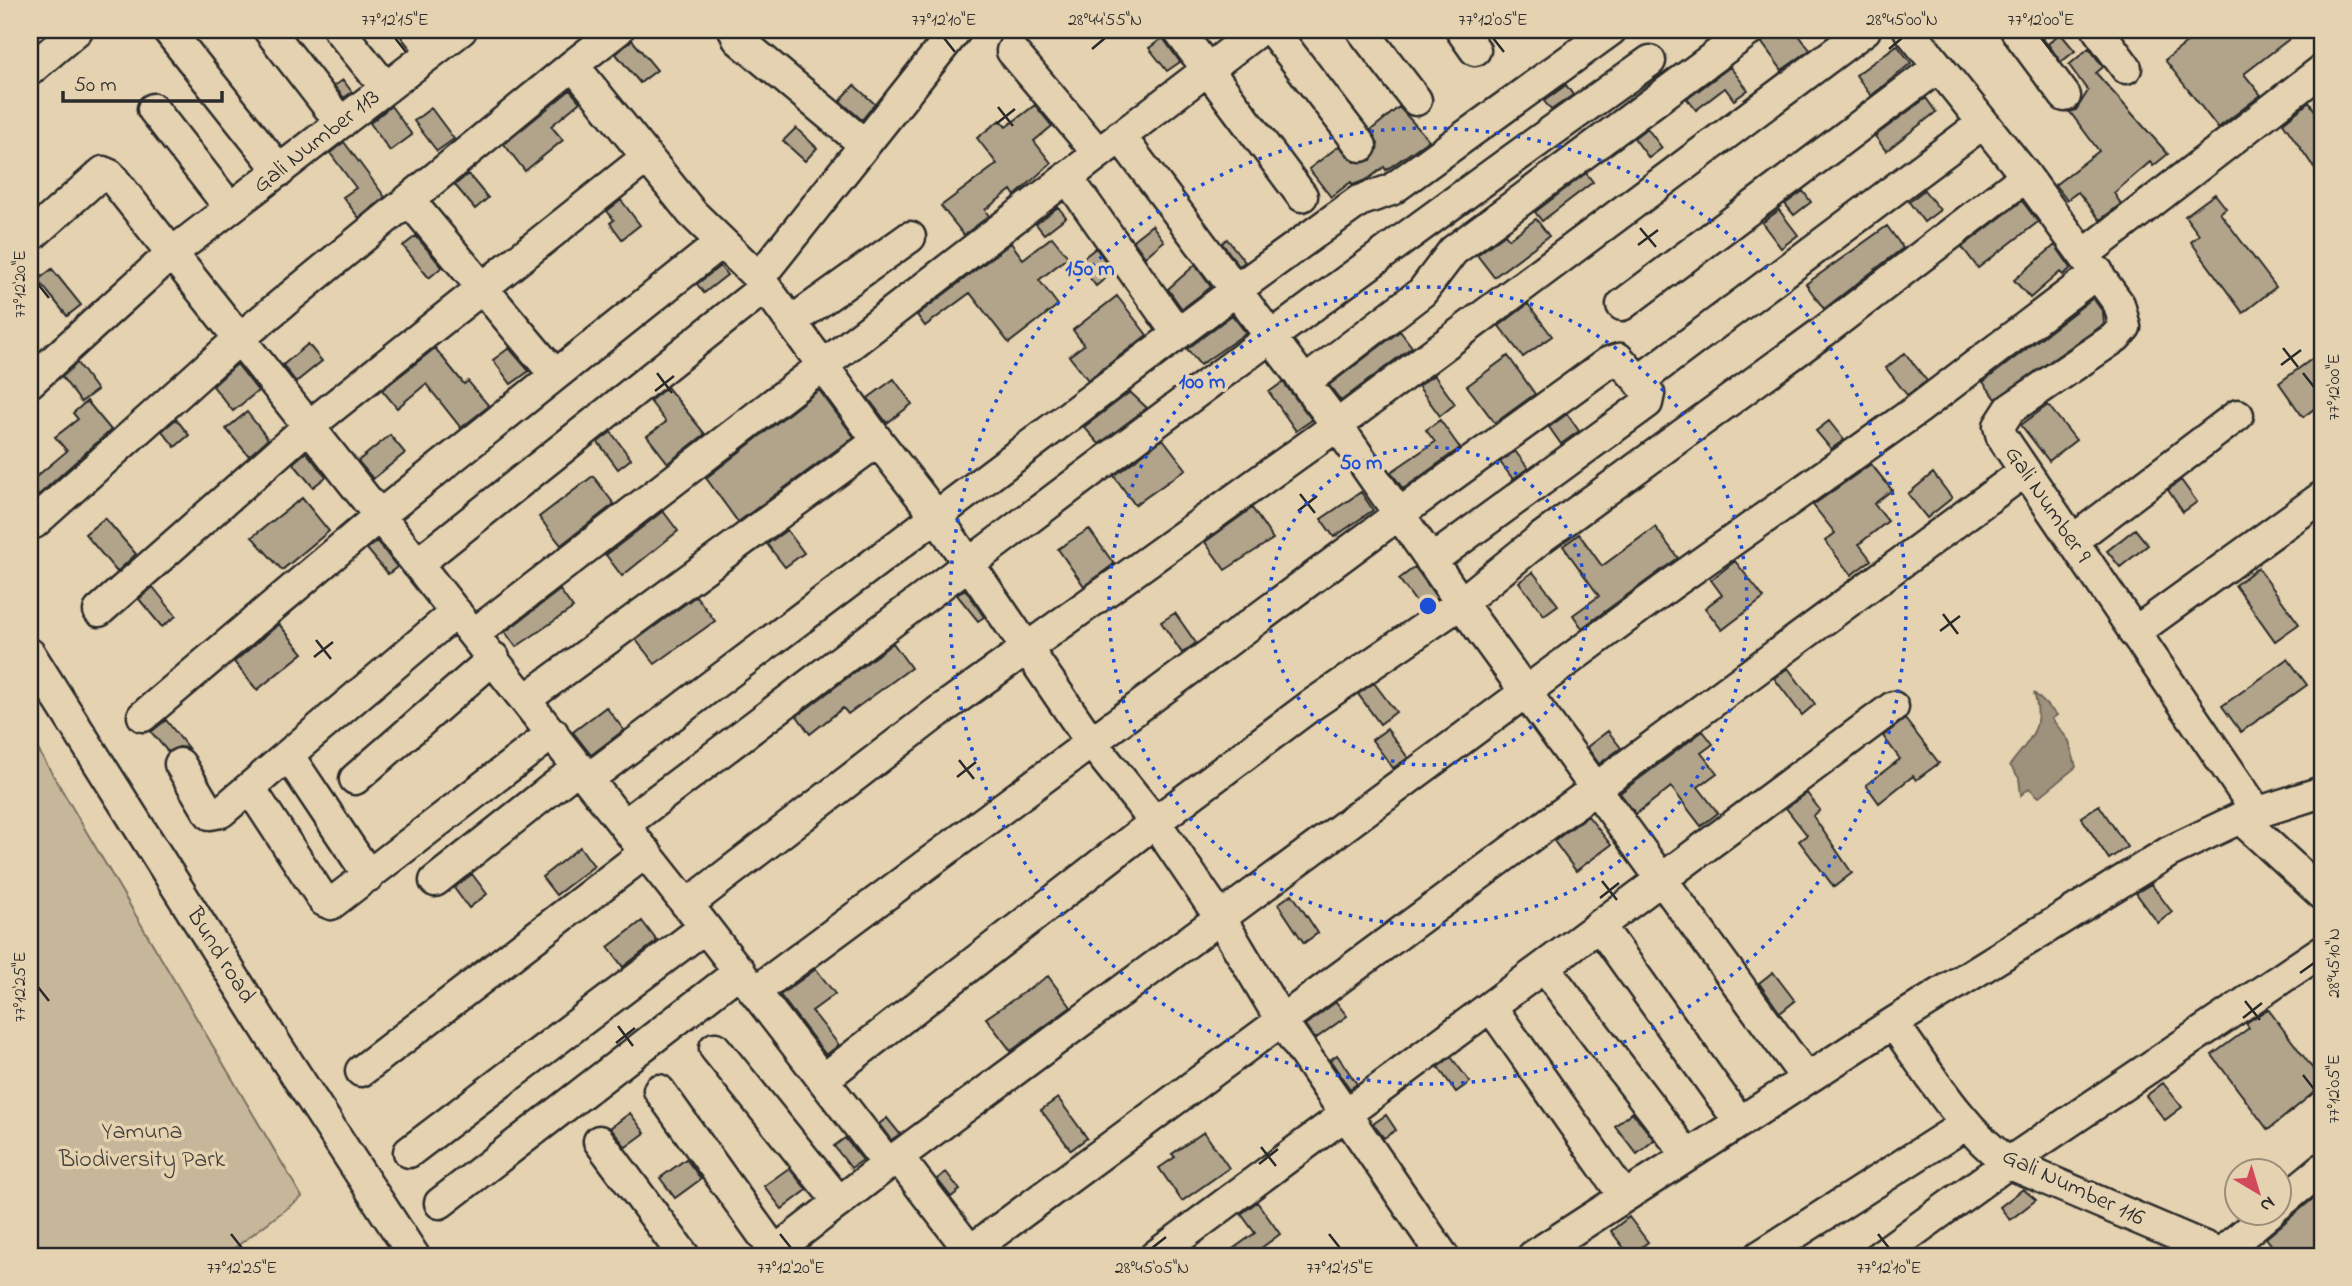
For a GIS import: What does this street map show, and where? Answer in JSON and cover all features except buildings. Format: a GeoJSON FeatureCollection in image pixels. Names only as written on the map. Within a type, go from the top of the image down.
{"type":"FeatureCollection","features":[{"type":"Feature","properties":{"kind":"street"},"geometry":{"type":"LineString","coordinates":[[30,70],[77,30]]}},
{"type":"Feature","properties":{"kind":"street"},"geometry":{"type":"LineString","coordinates":[[168,30],[281,171]]}},
{"type":"Feature","properties":{"kind":"street"},"geometry":{"type":"LineString","coordinates":[[268,30],[341,123]]}},
{"type":"Feature","properties":{"kind":"street"},"geometry":{"type":"LineString","coordinates":[[339,30],[386,88]]}},
{"type":"Feature","properties":{"kind":"street","name":"Gali Number 113"},"geometry":{"type":"LineString","coordinates":[[30,382],[172,253],[386,88],[425,40],[461,30]]}},
{"type":"Feature","properties":{"kind":"street"},"geometry":{"type":"LineString","coordinates":[[34,523],[240,338],[618,30]]}},
{"type":"Feature","properties":{"kind":"street"},"geometry":{"type":"LineString","coordinates":[[734,30],[738,39],[864,144]]}},
{"type":"Feature","properties":{"kind":"street"},"geometry":{"type":"LineString","coordinates":[[1178,30],[1302,196]]}},
{"type":"Feature","properties":{"kind":"street"},"geometry":{"type":"LineString","coordinates":[[180,764],[210,814],[221,812],[288,755],[465,623],[824,367],[1259,30]]}},
{"type":"Feature","properties":{"kind":"street"},"geometry":{"type":"LineString","coordinates":[[1272,30],[1361,146]]}},
{"type":"Feature","properties":{"kind":"street"},"geometry":{"type":"LineString","coordinates":[[1362,30],[1416,100]]}},
{"type":"Feature","properties":{"kind":"street"},"geometry":{"type":"LineString","coordinates":[[435,881],[936,516],[1236,290],[1359,201],[1391,190],[1611,30]]}},
{"type":"Feature","properties":{"kind":"street"},"geometry":{"type":"LineString","coordinates":[[409,1152],[1026,649],[1337,425],[1866,30]]}},
{"type":"Feature","properties":{"kind":"street","name":"Gali Number 9"},"geometry":{"type":"LineString","coordinates":[[1909,30],[2092,263],[2119,304],[2125,327],[2116,337],[2004,416],[1999,426],[2002,437],[2134,633],[2249,815],[2322,894]]}},
{"type":"Feature","properties":{"kind":"street"},"geometry":{"type":"LineString","coordinates":[[2016,30],[2065,96]]}},
{"type":"Feature","properties":{"kind":"street"},"geometry":{"type":"LineString","coordinates":[[2098,30],[2126,68]]}},
{"type":"Feature","properties":{"kind":"street"},"geometry":{"type":"LineString","coordinates":[[417,564],[762,282],[864,144],[954,31]]}},
{"type":"Feature","properties":{"kind":"street"},"geometry":{"type":"LineString","coordinates":[[1305,382],[1422,292],[1453,251],[1734,35]]}},
{"type":"Feature","properties":{"kind":"street"},"geometry":{"type":"LineString","coordinates":[[1012,51],[1109,145],[1236,290],[1337,425],[1461,603],[1806,1078]]}},
{"type":"Feature","properties":{"kind":"street"},"geometry":{"type":"LineString","coordinates":[[624,825],[1271,337],[1484,179],[1650,61]]}},
{"type":"Feature","properties":{"kind":"street"},"geometry":{"type":"LineString","coordinates":[[573,65],[692,213],[762,282],[936,516],[1091,742],[1155,822],[1221,919],[1281,1020],[1443,1256]]}},
{"type":"Feature","properties":{"kind":"street"},"geometry":{"type":"LineString","coordinates":[[1622,305],[1938,67]]}},
{"type":"Feature","properties":{"kind":"street"},"geometry":{"type":"LineString","coordinates":[[659,1090],[774,1255],[893,1160],[1671,585],[1918,409],[2322,70]]}},
{"type":"Feature","properties":{"kind":"street"},"geometry":{"type":"LineString","coordinates":[[153,109],[230,208]]}},
{"type":"Feature","properties":{"kind":"street"},"geometry":{"type":"LineString","coordinates":[[1639,381],[1983,122]]}},
{"type":"Feature","properties":{"kind":"street"},"geometry":{"type":"LineString","coordinates":[[99,611],[309,426],[647,157]]}},
{"type":"Feature","properties":{"kind":"street"},"geometry":{"type":"LineString","coordinates":[[30,237],[103,173],[107,173],[825,1078],[972,1254],[1281,1020],[2025,471]]}},
{"type":"Feature","properties":{"kind":"street"},"geometry":{"type":"LineString","coordinates":[[825,1078],[1155,822],[1310,706],[1461,603],[1541,538],[1823,332],[2026,176]]}},
{"type":"Feature","properties":{"kind":"street"},"geometry":{"type":"LineString","coordinates":[[1066,177],[1178,334]]}},
{"type":"Feature","properties":{"kind":"street"},"geometry":{"type":"LineString","coordinates":[[409,200],[555,375]]}},
{"type":"Feature","properties":{"kind":"street"},"geometry":{"type":"LineString","coordinates":[[791,322],[910,237]]}},
{"type":"Feature","properties":{"kind":"street"},"geometry":{"type":"LineString","coordinates":[[143,716],[379,516],[722,242]]}},
{"type":"Feature","properties":{"kind":"street"},"geometry":{"type":"LineString","coordinates":[[440,1203],[748,981],[1091,742],[1399,514],[1609,362],[1619,359],[1649,394],[1647,403],[1431,561]]}},
{"type":"Feature","properties":{"kind":"street"},"geometry":{"type":"LineString","coordinates":[[2072,541],[2238,415]]}},
{"type":"Feature","properties":{"kind":"street"},"geometry":{"type":"LineString","coordinates":[[526,699],[878,440]]}},
{"type":"Feature","properties":{"kind":"street"},"geometry":{"type":"LineString","coordinates":[[2134,633],[2322,497]]}},
{"type":"Feature","properties":{"kind":"street","name":"Bund road"},"geometry":{"type":"LineString","coordinates":[[30,654],[277,1046],[414,1256]]}},
{"type":"Feature","properties":{"kind":"street"},"geometry":{"type":"LineString","coordinates":[[355,779],[494,658]]}},
{"type":"Feature","properties":{"kind":"street"},"geometry":{"type":"LineString","coordinates":[[1155,1256],[1893,707]]}},
{"type":"Feature","properties":{"kind":"street"},"geometry":{"type":"LineString","coordinates":[[250,788],[327,904],[335,903],[553,733]]}},
{"type":"Feature","properties":{"kind":"street"},"geometry":{"type":"LineString","coordinates":[[288,755],[369,876]]}},
{"type":"Feature","properties":{"kind":"street"},"geometry":{"type":"LineString","coordinates":[[1533,1256],[1806,1078],[2169,852],[2249,815],[2322,792]]}},
{"type":"Feature","properties":{"kind":"street"},"geometry":{"type":"LineString","coordinates":[[361,1071],[646,852]]}},
{"type":"Feature","properties":{"kind":"street"},"geometry":{"type":"LineString","coordinates":[[1599,925],[1739,1121]]}},
{"type":"Feature","properties":{"kind":"street"},"geometry":{"type":"LineString","coordinates":[[1880,1256],[2008,1163],[2322,951]]}},
{"type":"Feature","properties":{"kind":"street"},"geometry":{"type":"LineString","coordinates":[[1544,967],[1687,1155]]}},
{"type":"Feature","properties":{"kind":"street"},"geometry":{"type":"LineString","coordinates":[[1491,1007],[1624,1196]]}},
{"type":"Feature","properties":{"kind":"street","name":"Gali Number 116"},"geometry":{"type":"LineString","coordinates":[[1893,1023],[1966,1124],[1987,1147],[2008,1163],[2223,1255]]}},
{"type":"Feature","properties":{"kind":"street"},"geometry":{"type":"LineString","coordinates":[[715,1048],[839,1202]]}},
{"type":"Feature","properties":{"kind":"street"},"geometry":{"type":"LineString","coordinates":[[1760,1256],[1966,1124]]}},
{"type":"Feature","properties":{"kind":"street"},"geometry":{"type":"LineString","coordinates":[[599,1141],[684,1256]]}},
{"type":"Feature","properties":{"kind":"street"},"geometry":{"type":"LineString","coordinates":[[2292,1194],[2322,1169]]}},
{"type":"Feature","properties":{"kind":"street"},"geometry":{"type":"LineString","coordinates":[[2223,1255],[2255,1226]]}},
{"type":"Feature","properties":{"kind":"green space","name":"Yamuna Biodiversity Park"},"geometry":{"type":"Polygon","coordinates":[[[30,736],[302,1197],[224,1256],[30,1256],[30,736]]]}},
{"type":"Feature","properties":{"kind":"shaded area"},"geometry":{"type":"Polygon","coordinates":[[[2034,693],[2057,715],[2052,719],[2069,741],[2076,767],[2039,797],[2029,788],[2021,795],[2019,778],[2010,765],[2029,740],[2037,724],[2034,693]]]}}]}
